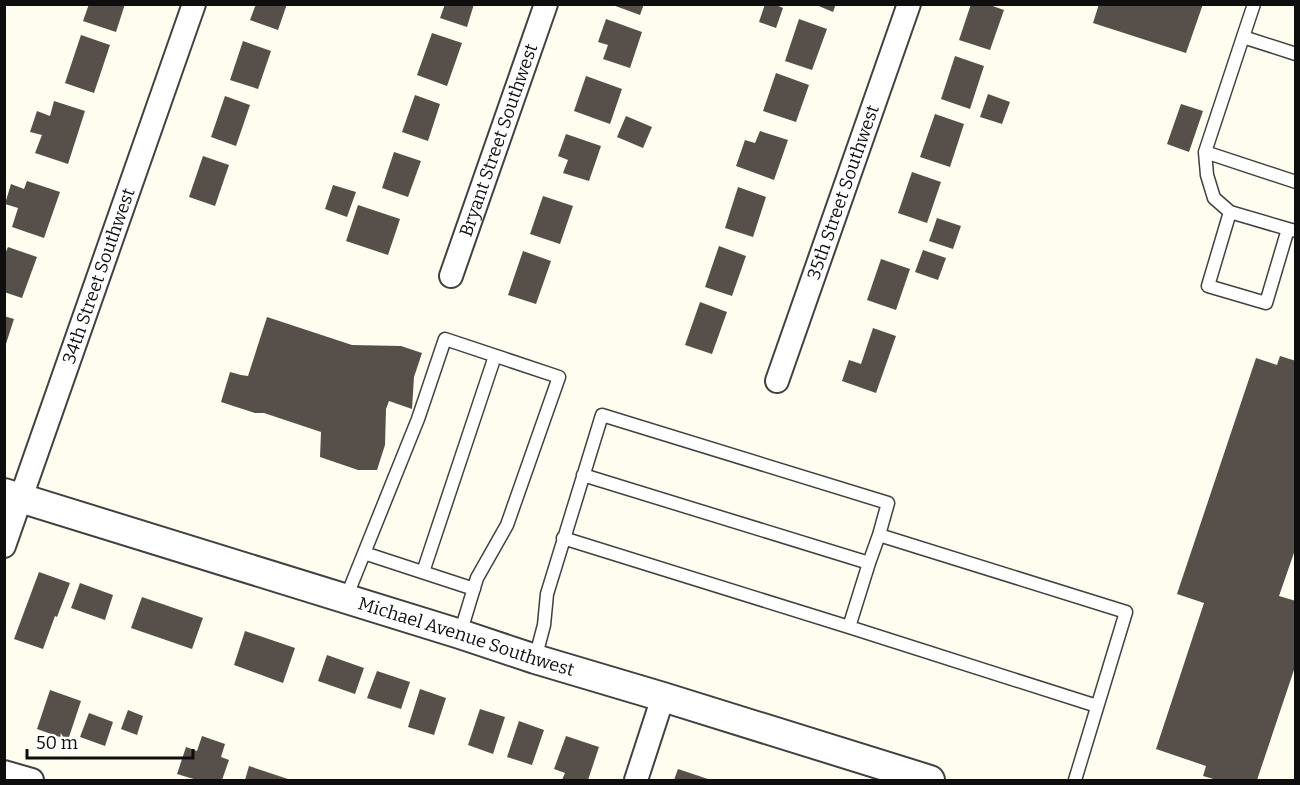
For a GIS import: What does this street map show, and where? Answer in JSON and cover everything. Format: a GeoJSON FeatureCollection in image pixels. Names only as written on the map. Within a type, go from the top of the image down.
{"type":"FeatureCollection","features":[{"type":"Feature","properties":{"kind":"street","name":"34th Street Southwest"},"geometry":{"type":"LineString","coordinates":[[4,546],[13,495],[194,4]]}},
{"type":"Feature","properties":{"kind":"street","name":"Bryant Street Southwest"},"geometry":{"type":"LineString","coordinates":[[451,276],[546,4]]}},
{"type":"Feature","properties":{"kind":"street","name":"35th Street Southwest"},"geometry":{"type":"LineString","coordinates":[[777,381],[909,4]]}},
{"type":"Feature","properties":{"kind":"street","name":"Michael Avenue Southwest"},"geometry":{"type":"LineString","coordinates":[[13,495],[930,780]]}},
{"type":"Feature","properties":{"kind":"street"},"geometry":{"type":"LineString","coordinates":[[636,780],[663,697]]}},
{"type":"Feature","properties":{"kind":"street"},"geometry":{"type":"LineString","coordinates":[[4,772],[32,780]]}},
{"type":"Feature","properties":{"kind":"lane"},"geometry":{"type":"LineString","coordinates":[[1230,212],[1208,286],[1266,303],[1292,230],[1230,212],[1214,198],[1207,175],[1205,152],[1254,4]]}},
{"type":"Feature","properties":{"kind":"lane"},"geometry":{"type":"LineString","coordinates":[[1243,37],[1296,54]]}},
{"type":"Feature","properties":{"kind":"lane"},"geometry":{"type":"LineString","coordinates":[[1205,152],[1296,182]]}},
{"type":"Feature","properties":{"kind":"lane"},"geometry":{"type":"LineString","coordinates":[[346,598],[418,419],[445,339],[559,377],[507,525],[477,578],[460,634]]}},
{"type":"Feature","properties":{"kind":"lane"},"geometry":{"type":"LineString","coordinates":[[423,572],[495,356]]}},
{"type":"Feature","properties":{"kind":"lane"},"geometry":{"type":"LineString","coordinates":[[535,659],[544,625],[547,594],[602,415],[888,503],[849,627]]}},
{"type":"Feature","properties":{"kind":"lane"},"geometry":{"type":"LineString","coordinates":[[583,475],[869,563]]}},
{"type":"Feature","properties":{"kind":"lane"},"geometry":{"type":"LineString","coordinates":[[879,535],[1126,612],[1075,780]]}},
{"type":"Feature","properties":{"kind":"lane"},"geometry":{"type":"LineString","coordinates":[[563,538],[1097,706]]}},
{"type":"Feature","properties":{"kind":"lane"},"geometry":{"type":"LineString","coordinates":[[364,553],[474,589]]}},
{"type":"Feature","properties":{"kind":"building"},"geometry":{"type":"Polygon","coordinates":[[[89,4],[125,4],[116,32],[83,21],[89,4]]]}},
{"type":"Feature","properties":{"kind":"building"},"geometry":{"type":"Polygon","coordinates":[[[256,4],[287,4],[278,30],[250,20],[256,4]]]}},
{"type":"Feature","properties":{"kind":"building"},"geometry":{"type":"Polygon","coordinates":[[[445,4],[474,4],[467,27],[440,18],[445,4]]]}},
{"type":"Feature","properties":{"kind":"building"},"geometry":{"type":"Polygon","coordinates":[[[610,4],[644,4],[640,15],[610,4]]]}},
{"type":"Feature","properties":{"kind":"building"},"geometry":{"type":"Polygon","coordinates":[[[765,4],[774,4],[783,8],[776,28],[759,22],[765,4]]]}},
{"type":"Feature","properties":{"kind":"building"},"geometry":{"type":"Polygon","coordinates":[[[814,4],[836,4],[833,12],[814,4]]]}},
{"type":"Feature","properties":{"kind":"building"},"geometry":{"type":"Polygon","coordinates":[[[971,4],[987,4],[1004,10],[990,50],[959,40],[971,4]]]}},
{"type":"Feature","properties":{"kind":"building"},"geometry":{"type":"Polygon","coordinates":[[[1099,4],[1203,4],[1186,53],[1093,23],[1099,4]]]}},
{"type":"Feature","properties":{"kind":"building"},"geometry":{"type":"Polygon","coordinates":[[[606,19],[642,32],[630,68],[603,59],[608,45],[598,42],[606,19]]]}},
{"type":"Feature","properties":{"kind":"building"},"geometry":{"type":"Polygon","coordinates":[[[799,19],[827,29],[812,70],[785,61],[799,19]]]}},
{"type":"Feature","properties":{"kind":"building"},"geometry":{"type":"Polygon","coordinates":[[[432,33],[462,43],[447,86],[417,75],[432,33]]]}},
{"type":"Feature","properties":{"kind":"building"},"geometry":{"type":"Polygon","coordinates":[[[81,35],[110,45],[94,93],[65,83],[81,35]]]}},
{"type":"Feature","properties":{"kind":"building"},"geometry":{"type":"Polygon","coordinates":[[[243,41],[271,51],[258,89],[230,80],[243,41]]]}},
{"type":"Feature","properties":{"kind":"building"},"geometry":{"type":"Polygon","coordinates":[[[955,56],[984,66],[970,109],[941,99],[955,56]]]}},
{"type":"Feature","properties":{"kind":"building"},"geometry":{"type":"Polygon","coordinates":[[[776,73],[809,85],[796,122],[763,111],[776,73]]]}},
{"type":"Feature","properties":{"kind":"building"},"geometry":{"type":"Polygon","coordinates":[[[586,76],[622,89],[610,124],[574,111],[586,76]]]}},
{"type":"Feature","properties":{"kind":"building"},"geometry":{"type":"Polygon","coordinates":[[[988,94],[1010,102],[1002,124],[980,117],[988,94]]]}},
{"type":"Feature","properties":{"kind":"building"},"geometry":{"type":"Polygon","coordinates":[[[415,95],[440,104],[428,141],[402,132],[415,95]]]}},
{"type":"Feature","properties":{"kind":"building"},"geometry":{"type":"Polygon","coordinates":[[[225,96],[250,105],[236,146],[211,137],[225,96]]]}},
{"type":"Feature","properties":{"kind":"building"},"geometry":{"type":"Polygon","coordinates":[[[54,101],[85,111],[68,164],[35,153],[42,135],[30,132],[37,111],[50,116],[54,101]]]}},
{"type":"Feature","properties":{"kind":"building"},"geometry":{"type":"Polygon","coordinates":[[[1181,104],[1203,111],[1189,152],[1167,144],[1181,104]]]}},
{"type":"Feature","properties":{"kind":"building"},"geometry":{"type":"Polygon","coordinates":[[[935,114],[964,124],[950,167],[920,157],[935,114]]]}},
{"type":"Feature","properties":{"kind":"building"},"geometry":{"type":"Polygon","coordinates":[[[626,116],[652,127],[643,148],[617,137],[626,116]]]}},
{"type":"Feature","properties":{"kind":"building"},"geometry":{"type":"Polygon","coordinates":[[[760,131],[788,140],[774,180],[736,166],[745,140],[755,143],[760,131]]]}},
{"type":"Feature","properties":{"kind":"building"},"geometry":{"type":"Polygon","coordinates":[[[566,134],[601,146],[589,181],[563,173],[568,160],[558,156],[566,134]]]}},
{"type":"Feature","properties":{"kind":"building"},"geometry":{"type":"Polygon","coordinates":[[[394,152],[421,161],[408,197],[382,188],[394,152]]]}},
{"type":"Feature","properties":{"kind":"building"},"geometry":{"type":"Polygon","coordinates":[[[203,156],[229,165],[215,206],[189,197],[203,156]]]}},
{"type":"Feature","properties":{"kind":"building"},"geometry":{"type":"Polygon","coordinates":[[[912,172],[941,182],[927,223],[898,213],[912,172]]]}},
{"type":"Feature","properties":{"kind":"building"},"geometry":{"type":"Polygon","coordinates":[[[27,181],[60,192],[44,238],[12,227],[18,208],[5,204],[11,184],[24,189],[27,181]]]}},
{"type":"Feature","properties":{"kind":"building"},"geometry":{"type":"Polygon","coordinates":[[[333,185],[356,192],[347,217],[325,209],[333,185]]]}},
{"type":"Feature","properties":{"kind":"building"},"geometry":{"type":"Polygon","coordinates":[[[738,187],[766,197],[753,237],[725,228],[738,187]]]}},
{"type":"Feature","properties":{"kind":"building"},"geometry":{"type":"Polygon","coordinates":[[[543,196],[573,206],[560,244],[530,234],[543,196]]]}},
{"type":"Feature","properties":{"kind":"building"},"geometry":{"type":"Polygon","coordinates":[[[358,205],[400,219],[388,255],[346,241],[358,205]]]}},
{"type":"Feature","properties":{"kind":"building"},"geometry":{"type":"Polygon","coordinates":[[[937,218],[961,226],[953,249],[929,241],[937,218]]]}},
{"type":"Feature","properties":{"kind":"building"},"geometry":{"type":"Polygon","coordinates":[[[719,246],[746,256],[732,296],[705,287],[719,246]]]}},
{"type":"Feature","properties":{"kind":"building"},"geometry":{"type":"Polygon","coordinates":[[[8,247],[37,257],[22,298],[4,292],[4,256],[8,247]]]}},
{"type":"Feature","properties":{"kind":"building"},"geometry":{"type":"Polygon","coordinates":[[[923,250],[946,258],[938,280],[915,272],[923,250]]]}},
{"type":"Feature","properties":{"kind":"building"},"geometry":{"type":"Polygon","coordinates":[[[523,251],[551,261],[536,304],[508,295],[523,251]]]}},
{"type":"Feature","properties":{"kind":"building"},"geometry":{"type":"Polygon","coordinates":[[[881,259],[910,269],[896,310],[867,300],[881,259]]]}},
{"type":"Feature","properties":{"kind":"building"},"geometry":{"type":"Polygon","coordinates":[[[700,302],[727,312],[712,354],[685,345],[700,302]]]}},
{"type":"Feature","properties":{"kind":"building"},"geometry":{"type":"Polygon","coordinates":[[[4,316],[14,319],[5,347],[4,347],[4,316]]]}},
{"type":"Feature","properties":{"kind":"building"},"geometry":{"type":"Polygon","coordinates":[[[267,317],[352,345],[401,346],[422,353],[414,377],[412,409],[389,401],[386,409],[385,445],[377,470],[358,470],[320,457],[321,432],[264,413],[255,413],[221,402],[230,372],[248,376],[267,317]]]}},
{"type":"Feature","properties":{"kind":"building"},"geometry":{"type":"Polygon","coordinates":[[[873,328],[896,336],[876,393],[842,381],[849,360],[861,364],[873,328]]]}},
{"type":"Feature","properties":{"kind":"building"},"geometry":{"type":"Polygon","coordinates":[[[1280,356],[1296,361],[1296,547],[1279,596],[1296,601],[1296,664],[1257,780],[1217,780],[1203,776],[1206,766],[1156,749],[1204,603],[1177,594],[1256,358],[1277,365],[1280,356]]]}},
{"type":"Feature","properties":{"kind":"building"},"geometry":{"type":"Polygon","coordinates":[[[39,572],[70,583],[43,649],[14,639],[39,572]]]}},
{"type":"Feature","properties":{"kind":"building"},"geometry":{"type":"Polygon","coordinates":[[[80,583],[113,595],[105,620],[71,608],[80,583]]]}},
{"type":"Feature","properties":{"kind":"building"},"geometry":{"type":"Polygon","coordinates":[[[142,597],[203,618],[192,649],[131,628],[142,597]]]}},
{"type":"Feature","properties":{"kind":"building"},"geometry":{"type":"Polygon","coordinates":[[[245,631],[295,648],[283,683],[234,665],[245,631]]]}},
{"type":"Feature","properties":{"kind":"building"},"geometry":{"type":"Polygon","coordinates":[[[327,655],[364,668],[355,694],[318,681],[327,655]]]}},
{"type":"Feature","properties":{"kind":"building"},"geometry":{"type":"Polygon","coordinates":[[[377,671],[410,682],[401,709],[367,698],[377,671]]]}},
{"type":"Feature","properties":{"kind":"building"},"geometry":{"type":"Polygon","coordinates":[[[420,689],[446,698],[434,735],[408,727],[420,689]]]}},
{"type":"Feature","properties":{"kind":"building"},"geometry":{"type":"Polygon","coordinates":[[[50,690],[81,701],[68,740],[37,729],[50,690]]]}},
{"type":"Feature","properties":{"kind":"building"},"geometry":{"type":"Polygon","coordinates":[[[480,709],[505,717],[493,754],[468,745],[480,709]]]}},
{"type":"Feature","properties":{"kind":"building"},"geometry":{"type":"Polygon","coordinates":[[[128,710],[143,716],[137,735],[121,729],[128,710]]]}},
{"type":"Feature","properties":{"kind":"building"},"geometry":{"type":"Polygon","coordinates":[[[89,713],[113,722],[105,746],[80,737],[89,713]]]}},
{"type":"Feature","properties":{"kind":"building"},"geometry":{"type":"Polygon","coordinates":[[[519,721],[544,730],[532,765],[507,757],[519,721]]]}},
{"type":"Feature","properties":{"kind":"building"},"geometry":{"type":"Polygon","coordinates":[[[202,736],[225,744],[221,757],[229,760],[222,780],[197,780],[177,774],[186,747],[197,751],[202,736]]]}},
{"type":"Feature","properties":{"kind":"building"},"geometry":{"type":"Polygon","coordinates":[[[566,736],[599,747],[588,780],[562,780],[565,773],[554,769],[566,736]]]}},
{"type":"Feature","properties":{"kind":"building"},"geometry":{"type":"Polygon","coordinates":[[[249,766],[291,780],[245,780],[249,766]]]}},
{"type":"Feature","properties":{"kind":"building"},"geometry":{"type":"Polygon","coordinates":[[[678,769],[711,780],[674,780],[678,769]]]}}]}
